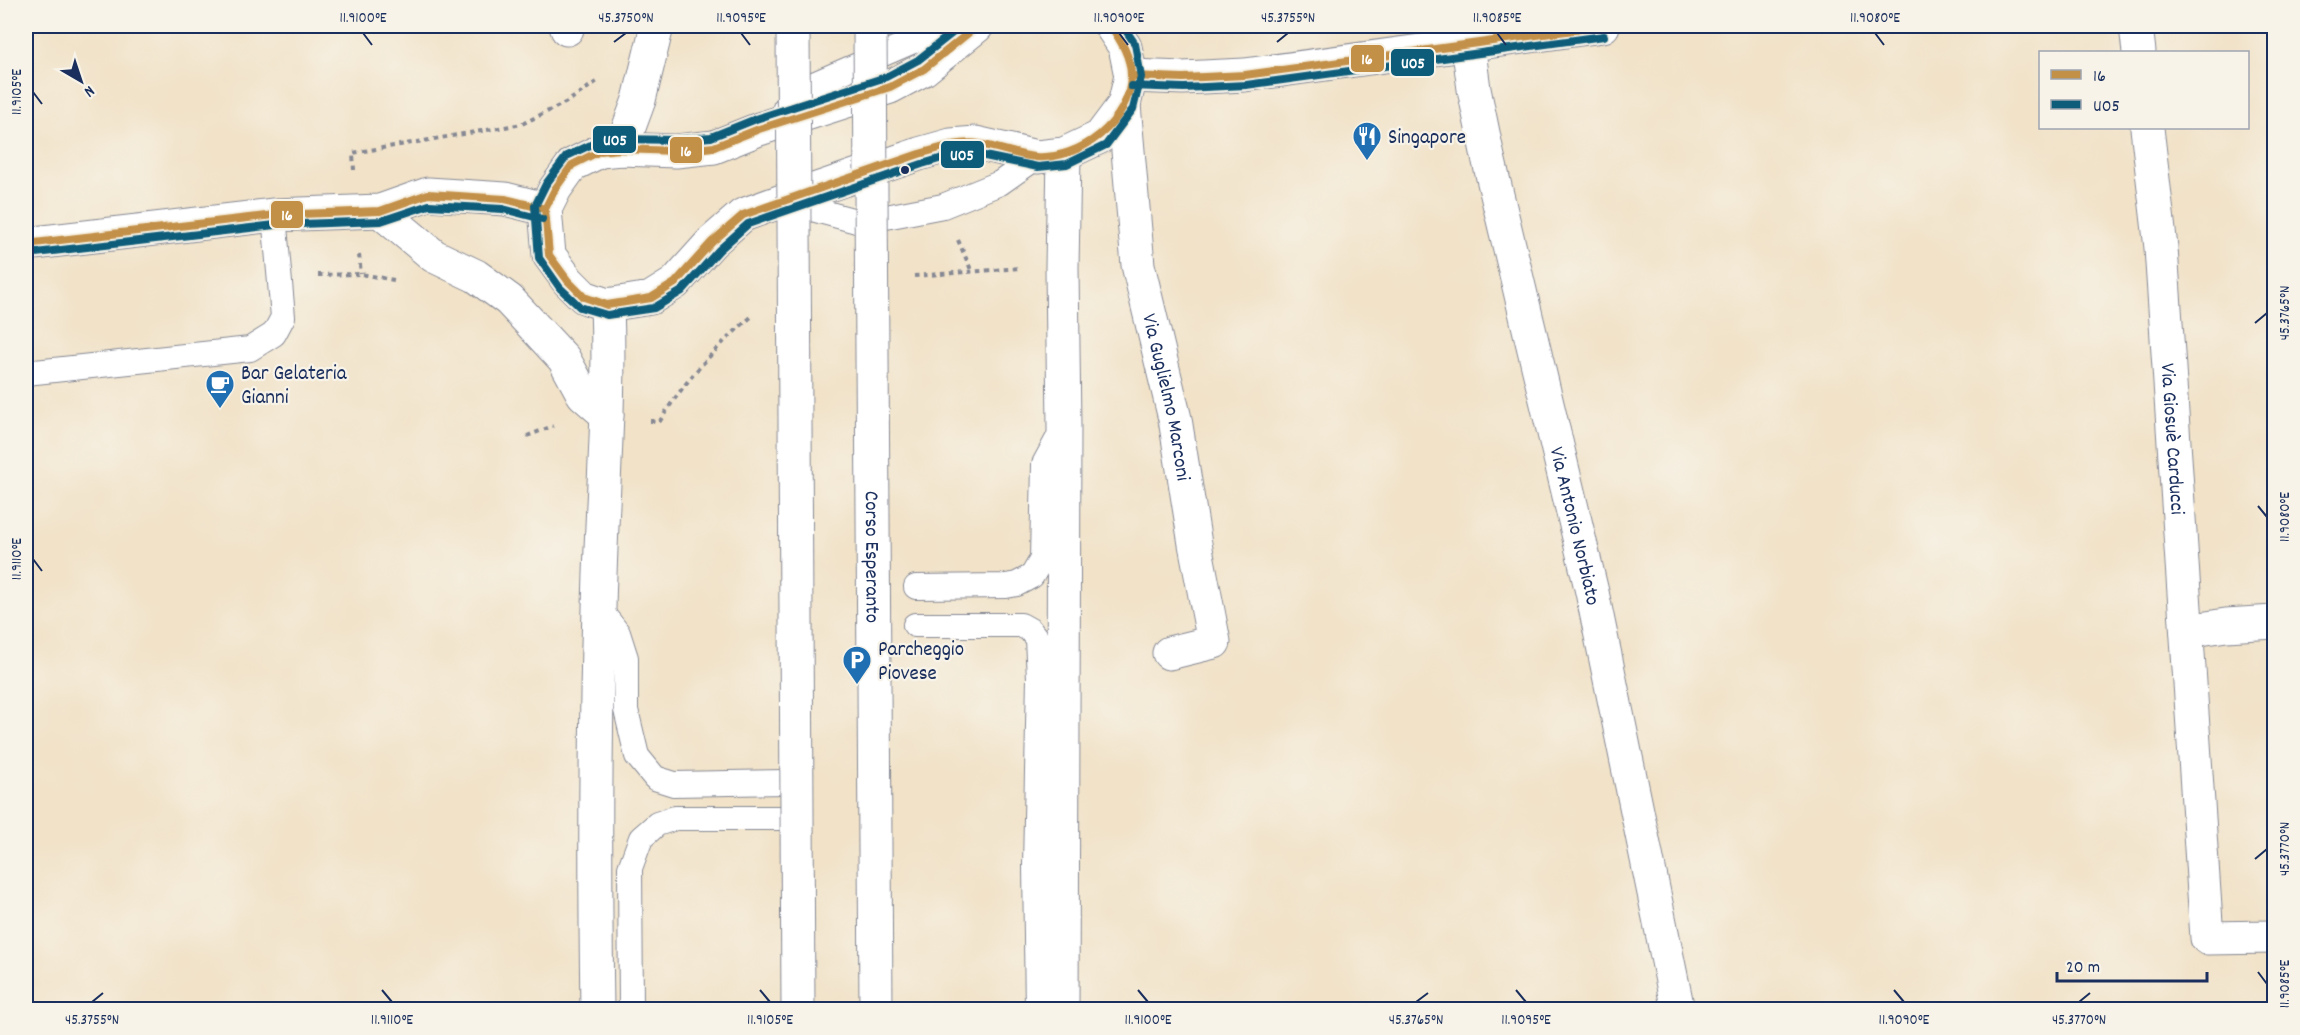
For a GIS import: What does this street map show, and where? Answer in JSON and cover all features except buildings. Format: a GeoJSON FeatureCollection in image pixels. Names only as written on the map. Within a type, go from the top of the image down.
{"type":"FeatureCollection","features":[{"type":"Feature","properties":{"kind":"main road"},"geometry":{"type":"LineString","coordinates":[[621,148],[639,100],[657,26]]}},
{"type":"Feature","properties":{"kind":"main road"},"geometry":{"type":"LineString","coordinates":[[793,26],[798,1010]]}},
{"type":"Feature","properties":{"kind":"main road","name":"Corso Esperanto"},"geometry":{"type":"LineString","coordinates":[[870,26],[876,1010]]}},
{"type":"Feature","properties":{"kind":"main road"},"geometry":{"type":"LineString","coordinates":[[977,26],[924,69],[890,87],[759,129],[714,147],[676,151],[621,148],[600,151],[572,165],[555,189],[545,209],[549,255],[567,281],[584,297],[607,305],[651,298],[675,283],[712,242],[743,215],[782,201],[951,145],[976,143],[1051,156],[1100,137],[1128,91],[1125,47],[1111,26]]}},
{"type":"Feature","properties":{"kind":"main road"},"geometry":{"type":"LineString","coordinates":[[1128,91],[1184,78],[1245,75],[1603,26]]}},
{"type":"Feature","properties":{"kind":"main road"},"geometry":{"type":"LineString","coordinates":[[2136,26],[2139,51]]}},
{"type":"Feature","properties":{"kind":"main road","name":"Via Antonio Norbiato"},"geometry":{"type":"LineString","coordinates":[[1468,44],[1474,89],[1488,157],[1592,592],[1678,1010]]}},
{"type":"Feature","properties":{"kind":"main road","name":"Via Guglielmo Marconi"},"geometry":{"type":"LineString","coordinates":[[1128,91],[1138,266],[1175,419],[1195,544],[1214,642],[1169,653]]}},
{"type":"Feature","properties":{"kind":"main road","name":"Via Giosuè Carducci"},"geometry":{"type":"LineString","coordinates":[[2147,129],[2161,248],[2207,938],[2274,937]]}},
{"type":"Feature","properties":{"kind":"main road"},"geometry":{"type":"LineString","coordinates":[[1051,156],[1062,268],[1064,427],[1062,1010]]}},
{"type":"Feature","properties":{"kind":"main road"},"geometry":{"type":"LineString","coordinates":[[26,244],[274,215],[380,211],[428,194],[505,200],[545,209]]}},
{"type":"Feature","properties":{"kind":"main road"},"geometry":{"type":"LineString","coordinates":[[380,211],[434,256],[476,276],[509,300],[564,359],[583,394],[607,415]]}},
{"type":"Feature","properties":{"kind":"main road"},"geometry":{"type":"LineString","coordinates":[[597,1010],[594,810],[598,609],[610,370],[607,305]]}},
{"type":"Feature","properties":{"kind":"main road"},"geometry":{"type":"LineString","coordinates":[[2187,631],[2226,625],[2274,622]]}},
{"type":"Feature","properties":{"kind":"lane"},"geometry":{"type":"LineString","coordinates":[[759,129],[816,83],[948,26]]}},
{"type":"Feature","properties":{"kind":"lane"},"geometry":{"type":"LineString","coordinates":[[782,201],[860,222],[943,206],[1000,183],[1051,156]]}},
{"type":"Feature","properties":{"kind":"lane"},"geometry":{"type":"LineString","coordinates":[[26,373],[250,349],[274,334],[283,316],[274,215]]}},
{"type":"Feature","properties":{"kind":"lane"},"geometry":{"type":"LineString","coordinates":[[916,587],[1017,584],[1032,576],[1042,559],[1044,464],[1064,427]]}},
{"type":"Feature","properties":{"kind":"lane"},"geometry":{"type":"LineString","coordinates":[[598,609],[618,633],[626,658],[626,710],[637,756],[655,778],[674,784],[787,782]]}},
{"type":"Feature","properties":{"kind":"lane"},"geometry":{"type":"LineString","coordinates":[[915,625],[1021,625],[1030,630],[1037,639],[1039,678],[1035,866],[1037,1010]]}},
{"type":"Feature","properties":{"kind":"lane"},"geometry":{"type":"LineString","coordinates":[[631,1010],[630,868],[641,838],[657,824],[675,819],[787,818]]}},
{"type":"Feature","properties":{"kind":"path"},"geometry":{"type":"LineString","coordinates":[[353,153],[522,124],[567,102],[603,78]]}},
{"type":"Feature","properties":{"kind":"path"},"geometry":{"type":"LineString","coordinates":[[280,276],[361,274],[402,281]]}},
{"type":"Feature","properties":{"kind":"path"},"geometry":{"type":"LineString","coordinates":[[527,436],[562,423]]}},
{"type":"Feature","properties":{"kind":"transit line","name":"U05"},"geometry":{"type":"LineString","coordinates":[[961,26],[918,60],[886,77],[756,119],[711,137],[599,141],[567,156],[546,184],[535,206],[539,258],[560,288],[580,307],[607,315],[654,308],[682,291],[719,250],[748,224],[953,155],[975,154],[1038,167],[1067,164],[1106,145],[1133,109],[1141,77],[1135,44],[1123,26]]}},
{"type":"Feature","properties":{"kind":"transit line","name":"16"},"geometry":{"type":"LineString","coordinates":[[977,26],[924,69],[890,87],[759,129],[714,147],[676,151],[621,149],[600,151],[572,165],[555,189],[545,209],[549,255],[568,281],[584,297],[607,305],[651,298],[675,283],[712,242],[743,215],[951,145],[975,143],[1036,157],[1069,152],[1100,135],[1112,123],[1128,93],[1131,76],[1129,62],[1122,43],[1111,26]]}},
{"type":"Feature","properties":{"kind":"transit line","name":"16"},"geometry":{"type":"LineString","coordinates":[[1131,76],[1183,78],[1245,75],[1603,26]]}},
{"type":"Feature","properties":{"kind":"transit line","name":"U05"},"geometry":{"type":"LineString","coordinates":[[1131,86],[1184,88],[1246,85],[1604,36]]}},
{"type":"Feature","properties":{"kind":"transit line","name":"16"},"geometry":{"type":"LineString","coordinates":[[26,244],[274,215],[380,211],[428,194],[505,199],[545,209]]}},
{"type":"Feature","properties":{"kind":"transit line","name":"U05"},"geometry":{"type":"LineString","coordinates":[[27,254],[275,225],[381,221],[429,205],[503,209],[542,219]]}},
{"type":"Feature","properties":{"kind":"place","name":"Singapore"},"geometry":{"type":"Point","coordinates":[1367,162]}},
{"type":"Feature","properties":{"kind":"place","name":"Bar Gelateria Gianni"},"geometry":{"type":"Point","coordinates":[220,410]}},
{"type":"Feature","properties":{"kind":"place","name":"Parcheggio Piovese"},"geometry":{"type":"Point","coordinates":[857,686]}}]}
